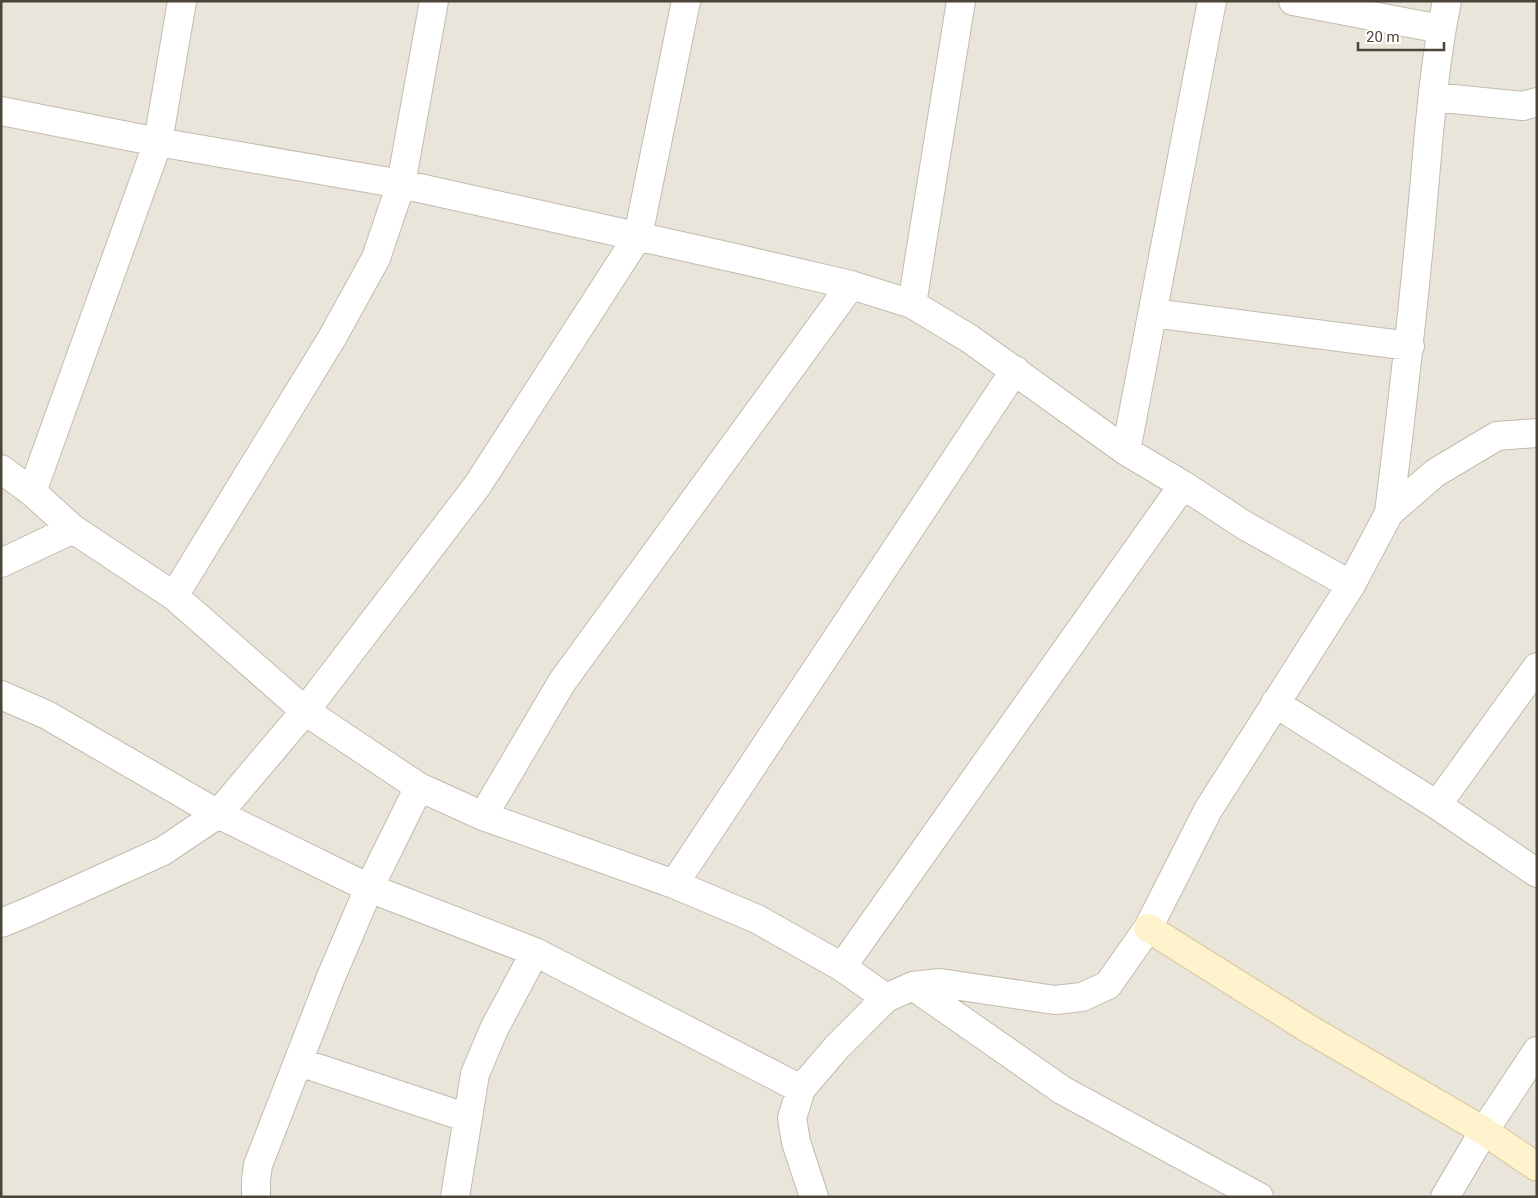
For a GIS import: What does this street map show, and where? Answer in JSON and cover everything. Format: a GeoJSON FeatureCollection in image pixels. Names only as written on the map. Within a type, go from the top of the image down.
{"type":"FeatureCollection","features":[{"type":"Feature","properties":{"kind":"street"},"geometry":{"type":"LineString","coordinates":[[32,492],[158,142],[182,1]]}},
{"type":"Feature","properties":{"kind":"street"},"geometry":{"type":"LineString","coordinates":[[174,596],[341,322],[376,258],[401,184],[434,1]]}},
{"type":"Feature","properties":{"kind":"street"},"geometry":{"type":"LineString","coordinates":[[1,923],[163,852],[218,814],[305,711],[477,486],[638,236],[686,1]]}},
{"type":"Feature","properties":{"kind":"street"},"geometry":{"type":"LineString","coordinates":[[912,304],[961,1]]}},
{"type":"Feature","properties":{"kind":"street"},"geometry":{"type":"LineString","coordinates":[[1126,451],[1212,1]]}},
{"type":"Feature","properties":{"kind":"street"},"geometry":{"type":"LineString","coordinates":[[1293,1],[1441,29]]}},
{"type":"Feature","properties":{"kind":"street"},"geometry":{"type":"LineString","coordinates":[[1389,513],[1410,346],[1433,97],[1441,29],[1447,1]]}},
{"type":"Feature","properties":{"kind":"street"},"geometry":{"type":"LineString","coordinates":[[1433,97],[1523,106],[1537,102]]}},
{"type":"Feature","properties":{"kind":"street"},"geometry":{"type":"LineString","coordinates":[[1,111],[158,142],[401,184],[851,285],[912,304],[970,339],[1126,451],[1183,485],[1244,526],[1350,585]]}},
{"type":"Feature","properties":{"kind":"street"},"geometry":{"type":"LineString","coordinates":[[483,816],[562,682],[851,285]]}},
{"type":"Feature","properties":{"kind":"street"},"geometry":{"type":"LineString","coordinates":[[1153,313],[1410,346]]}},
{"type":"Feature","properties":{"kind":"street"},"geometry":{"type":"LineString","coordinates":[[674,884],[1015,370]]}},
{"type":"Feature","properties":{"kind":"street"},"geometry":{"type":"LineString","coordinates":[[814,1197],[796,1142],[792,1118],[801,1089],[837,1047],[886,998],[913,986],[940,984],[1055,1000],[1082,997],[1108,985],[1148,928],[1208,810],[1350,585],[1389,513],[1435,472],[1497,436],[1537,434]]}},
{"type":"Feature","properties":{"kind":"street"},"geometry":{"type":"LineString","coordinates":[[1,469],[32,492],[74,529],[174,596],[305,711],[419,787],[483,816],[674,884],[757,919],[842,967],[886,998]]}},
{"type":"Feature","properties":{"kind":"street"},"geometry":{"type":"LineString","coordinates":[[842,967],[1183,485]]}},
{"type":"Feature","properties":{"kind":"street"},"geometry":{"type":"LineString","coordinates":[[1,563],[74,529]]}},
{"type":"Feature","properties":{"kind":"street"},"geometry":{"type":"LineString","coordinates":[[1437,805],[1537,667]]}},
{"type":"Feature","properties":{"kind":"street"},"geometry":{"type":"LineString","coordinates":[[1,695],[47,716],[218,814],[369,888],[536,952],[801,1089]]}},
{"type":"Feature","properties":{"kind":"street"},"geometry":{"type":"LineString","coordinates":[[1275,703],[1437,805],[1537,873]]}},
{"type":"Feature","properties":{"kind":"street"},"geometry":{"type":"LineString","coordinates":[[256,1197],[258,1165],[331,977],[369,888],[419,787]]}},
{"type":"Feature","properties":{"kind":"street"},"geometry":{"type":"LineString","coordinates":[[1148,928],[1309,1028],[1484,1131],[1537,1168]]}},
{"type":"Feature","properties":{"kind":"street"},"geometry":{"type":"LineString","coordinates":[[455,1197],[475,1074],[494,1029],[536,952]]}},
{"type":"Feature","properties":{"kind":"street"},"geometry":{"type":"LineString","coordinates":[[913,986],[1062,1090],[1259,1197]]}},
{"type":"Feature","properties":{"kind":"street"},"geometry":{"type":"LineString","coordinates":[[1445,1197],[1484,1131],[1537,1051]]}},
{"type":"Feature","properties":{"kind":"street"},"geometry":{"type":"LineString","coordinates":[[299,1062],[468,1118]]}},
{"type":"Feature","properties":{"kind":"shaded area"},"geometry":{"type":"Polygon","coordinates":[[[1,1],[1537,1],[1537,1197],[1,1197],[1,1]]]}}]}
